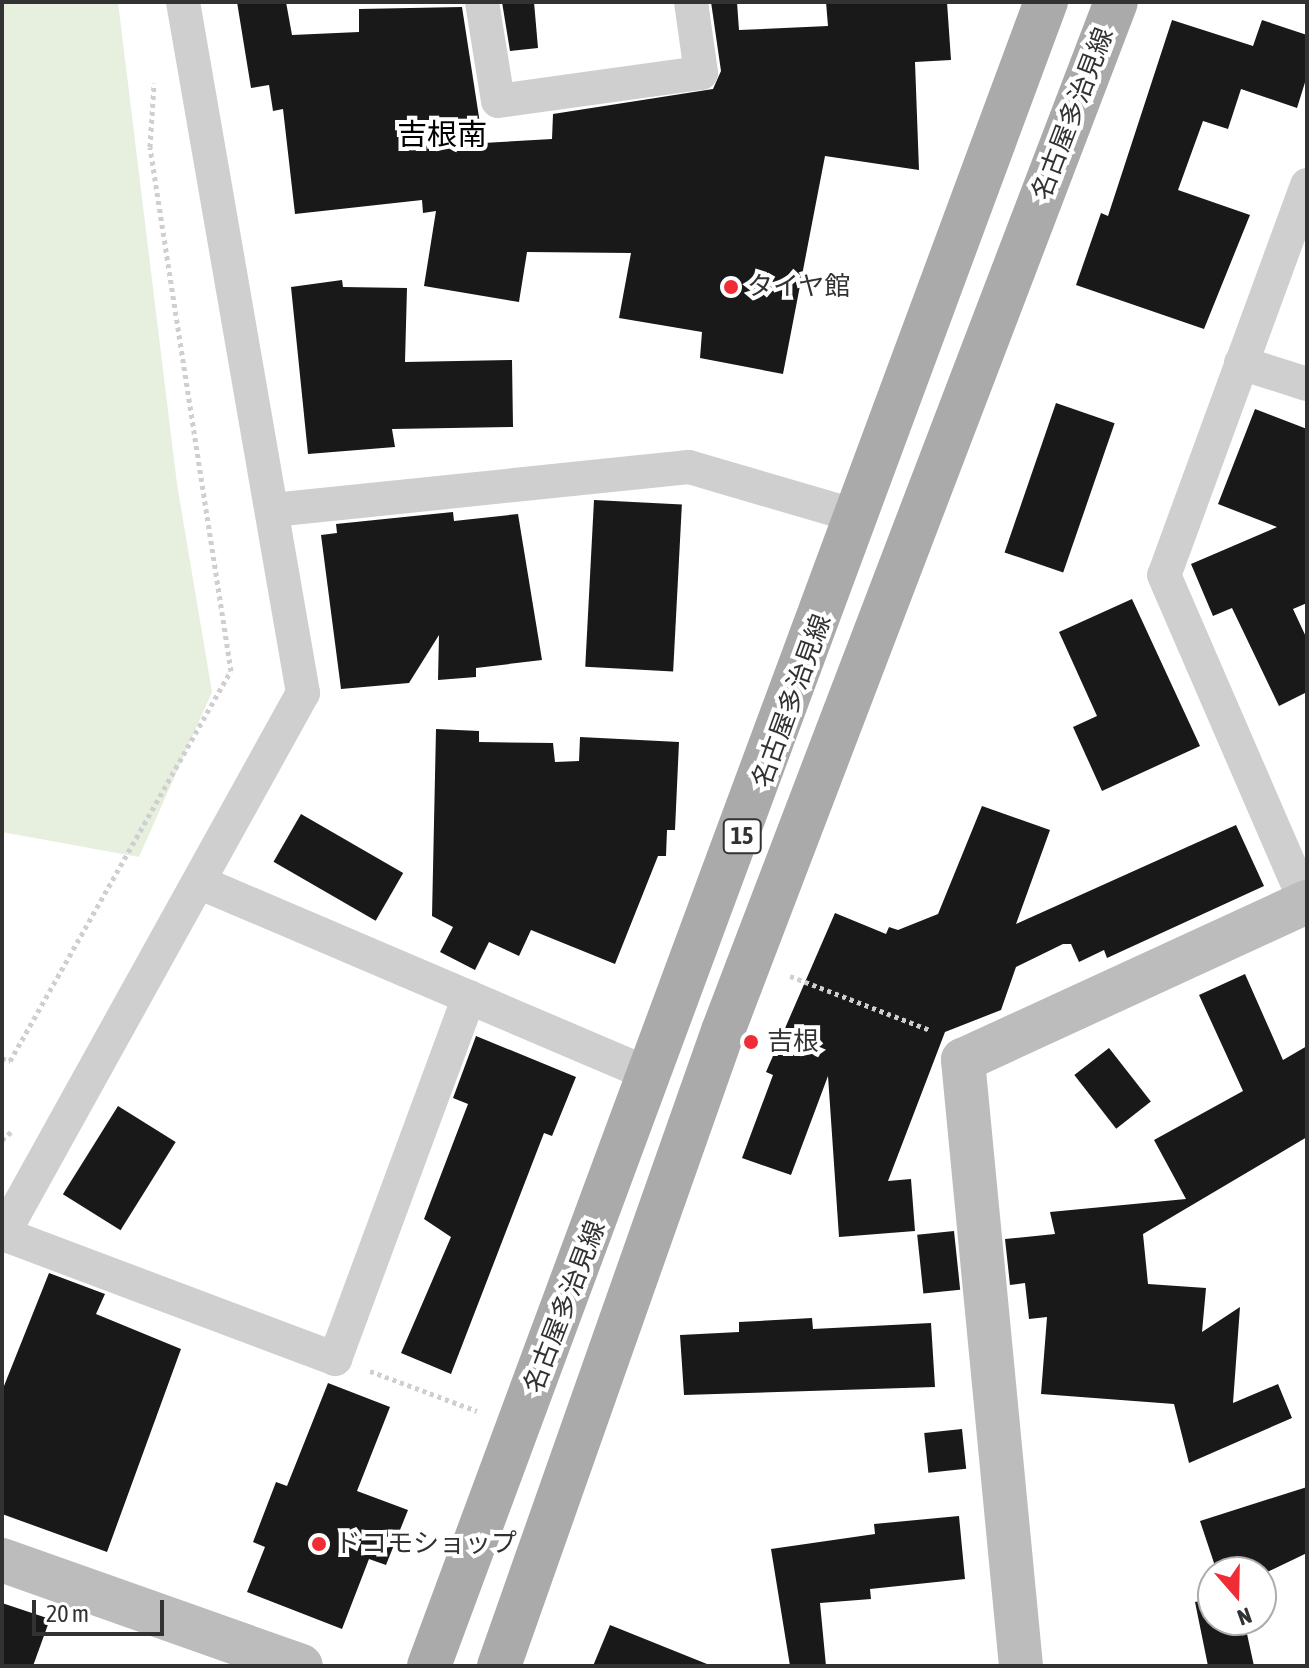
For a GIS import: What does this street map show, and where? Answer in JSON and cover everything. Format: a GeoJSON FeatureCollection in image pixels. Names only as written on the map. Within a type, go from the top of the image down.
{"type":"FeatureCollection","features":[{"type":"Feature","properties":{"kind":"main road","name":"名古屋多治見線"},"geometry":{"type":"LineString","coordinates":[[429,1666],[653,1076],[1046,2]]}},
{"type":"Feature","properties":{"kind":"main road","name":"名古屋多治見線"},"geometry":{"type":"LineString","coordinates":[[499,1666],[750,960],[1116,2]]}},
{"type":"Feature","properties":{"kind":"street"},"geometry":{"type":"LineString","coordinates":[[183,2],[303,693],[201,883],[2,1235],[335,1359],[469,997]]}},
{"type":"Feature","properties":{"kind":"street"},"geometry":{"type":"LineString","coordinates":[[482,2],[498,101],[701,73],[691,2]]}},
{"type":"Feature","properties":{"kind":"street"},"geometry":{"type":"LineString","coordinates":[[1021,1666],[963,1060],[1307,903],[1164,575],[1307,185]]}},
{"type":"Feature","properties":{"kind":"street"},"geometry":{"type":"LineString","coordinates":[[1241,363],[1307,384]]}},
{"type":"Feature","properties":{"kind":"street"},"geometry":{"type":"LineString","coordinates":[[273,510],[689,467],[860,517]]}},
{"type":"Feature","properties":{"kind":"street"},"geometry":{"type":"LineString","coordinates":[[201,883],[653,1076]]}},
{"type":"Feature","properties":{"kind":"street"},"geometry":{"type":"LineString","coordinates":[[2,1560],[301,1666]]}},
{"type":"Feature","properties":{"kind":"path"},"geometry":{"type":"LineString","coordinates":[[2,1058],[10,1061],[231,671],[150,147]]}},
{"type":"Feature","properties":{"kind":"path"},"geometry":{"type":"LineString","coordinates":[[750,960],[983,1051]]}},
{"type":"Feature","properties":{"kind":"path"},"geometry":{"type":"LineString","coordinates":[[335,1359],[520,1427]]}},
{"type":"Feature","properties":{"kind":"green space"},"geometry":{"type":"Polygon","coordinates":[[[2,2],[118,2],[177,484],[212,692],[139,857],[2,832],[2,2]]]}},
{"type":"Feature","properties":{"kind":"building"},"geometry":{"type":"Polygon","coordinates":[[[237,2],[286,2],[292,35],[359,32],[359,9],[462,7],[483,143],[552,139],[553,114],[713,89],[721,71],[711,2],[737,2],[739,30],[828,26],[826,2],[947,2],[951,60],[915,62],[919,170],[825,156],[783,374],[700,358],[702,332],[619,318],[631,253],[527,252],[519,302],[424,286],[436,211],[423,213],[422,200],[295,214],[283,109],[273,111],[269,85],[251,88],[237,2]]]}},
{"type":"Feature","properties":{"kind":"building"},"geometry":{"type":"Polygon","coordinates":[[[502,2],[534,2],[538,48],[510,51],[502,2]]]}},
{"type":"Feature","properties":{"kind":"building"},"geometry":{"type":"Polygon","coordinates":[[[1172,20],[1253,46],[1262,20],[1307,35],[1307,76],[1297,108],[1241,89],[1228,129],[1203,121],[1178,190],[1250,215],[1204,329],[1076,285],[1101,213],[1108,216],[1172,20]]]}},
{"type":"Feature","properties":{"kind":"building"},"geometry":{"type":"Polygon","coordinates":[[[342,280],[343,287],[407,288],[405,362],[512,360],[513,427],[392,429],[395,447],[308,454],[291,287],[342,280]]]}},
{"type":"Feature","properties":{"kind":"building"},"geometry":{"type":"Polygon","coordinates":[[[1056,403],[1115,423],[1063,573],[1005,552],[1056,403]]]}},
{"type":"Feature","properties":{"kind":"building"},"geometry":{"type":"Polygon","coordinates":[[[1255,409],[1307,429],[1307,603],[1293,609],[1307,639],[1307,692],[1279,706],[1232,608],[1213,616],[1191,564],[1277,527],[1218,504],[1255,409]]]}},
{"type":"Feature","properties":{"kind":"building"},"geometry":{"type":"Polygon","coordinates":[[[594,500],[682,505],[673,671],[585,667],[594,500]]]}},
{"type":"Feature","properties":{"kind":"building"},"geometry":{"type":"Polygon","coordinates":[[[453,512],[454,521],[518,514],[542,660],[476,668],[476,677],[438,680],[439,635],[409,683],[341,689],[321,535],[337,533],[336,524],[453,512]]]}},
{"type":"Feature","properties":{"kind":"building"},"geometry":{"type":"Polygon","coordinates":[[[1132,599],[1200,746],[1102,791],[1073,727],[1097,716],[1059,632],[1132,599]]]}},
{"type":"Feature","properties":{"kind":"building"},"geometry":{"type":"Polygon","coordinates":[[[436,729],[479,731],[479,742],[553,743],[555,762],[579,761],[580,737],[679,742],[675,830],[667,830],[666,856],[658,856],[615,964],[531,930],[519,956],[489,942],[475,970],[440,952],[453,927],[432,916],[436,729]]]}},
{"type":"Feature","properties":{"kind":"building"},"geometry":{"type":"Polygon","coordinates":[[[982,806],[1050,830],[1016,924],[1236,825],[1264,886],[1107,958],[1104,950],[1079,962],[1071,944],[1063,944],[1016,967],[1001,1010],[945,1032],[888,1181],[911,1179],[915,1231],[839,1237],[828,1076],[791,1175],[742,1158],[773,1075],[766,1072],[835,913],[886,934],[889,927],[898,930],[938,914],[982,806]]]}},
{"type":"Feature","properties":{"kind":"building"},"geometry":{"type":"Polygon","coordinates":[[[301,814],[403,873],[376,921],[274,862],[301,814]]]}},
{"type":"Feature","properties":{"kind":"building"},"geometry":{"type":"Polygon","coordinates":[[[1245,974],[1283,1060],[1307,1046],[1307,1137],[1143,1234],[1148,1284],[1206,1288],[1202,1332],[1240,1307],[1233,1403],[1278,1384],[1292,1418],[1189,1463],[1174,1404],[1041,1394],[1047,1317],[1029,1319],[1025,1283],[1010,1285],[1005,1239],[1055,1234],[1050,1212],[1186,1199],[1154,1140],[1243,1091],[1199,995],[1245,974]]]}},
{"type":"Feature","properties":{"kind":"building"},"geometry":{"type":"Polygon","coordinates":[[[476,1036],[576,1077],[552,1136],[544,1133],[451,1374],[401,1353],[451,1237],[424,1219],[468,1104],[453,1098],[476,1036]]]}},
{"type":"Feature","properties":{"kind":"building"},"geometry":{"type":"Polygon","coordinates":[[[1109,1048],[1151,1102],[1116,1129],[1074,1075],[1109,1048]]]}},
{"type":"Feature","properties":{"kind":"building"},"geometry":{"type":"Polygon","coordinates":[[[118,1106],[176,1142],[121,1230],[63,1194],[118,1106]]]}},
{"type":"Feature","properties":{"kind":"building"},"geometry":{"type":"Polygon","coordinates":[[[954,1231],[960,1290],[923,1294],[917,1235],[954,1231]]]}},
{"type":"Feature","properties":{"kind":"building"},"geometry":{"type":"Polygon","coordinates":[[[49,1273],[105,1294],[96,1314],[181,1349],[107,1552],[2,1514],[2,1391],[49,1273]]]}},
{"type":"Feature","properties":{"kind":"building"},"geometry":{"type":"Polygon","coordinates":[[[812,1318],[813,1329],[931,1323],[935,1387],[684,1395],[680,1335],[739,1332],[739,1322],[812,1318]]]}},
{"type":"Feature","properties":{"kind":"building"},"geometry":{"type":"Polygon","coordinates":[[[328,1383],[390,1407],[357,1491],[408,1510],[386,1565],[369,1559],[342,1629],[247,1592],[265,1547],[253,1542],[276,1482],[287,1486],[328,1383]]]}},
{"type":"Feature","properties":{"kind":"building"},"geometry":{"type":"Polygon","coordinates":[[[962,1429],[966,1469],[928,1473],[924,1433],[962,1429]]]}},
{"type":"Feature","properties":{"kind":"building"},"geometry":{"type":"Polygon","coordinates":[[[1307,1487],[1307,1553],[1277,1567],[1277,1556],[1212,1556],[1200,1521],[1307,1487]]]}},
{"type":"Feature","properties":{"kind":"building"},"geometry":{"type":"Polygon","coordinates":[[[959,1516],[965,1579],[870,1589],[871,1599],[820,1603],[826,1666],[790,1666],[771,1549],[875,1534],[874,1524],[959,1516]]]}},
{"type":"Feature","properties":{"kind":"building"},"geometry":{"type":"Polygon","coordinates":[[[2,1603],[50,1619],[33,1666],[2,1666],[2,1603]]]}},
{"type":"Feature","properties":{"kind":"building"},"geometry":{"type":"Polygon","coordinates":[[[610,1625],[707,1664],[707,1666],[593,1666],[610,1625]]]}},
{"type":"Feature","properties":{"kind":"building"},"geometry":{"type":"Polygon","coordinates":[[[1202,1636],[1247,1636],[1254,1666],[1208,1666],[1202,1636]]]}},
{"type":"Feature","properties":{"kind":"place","name":"タイヤ館"},"geometry":{"type":"Point","coordinates":[731,287]}},
{"type":"Feature","properties":{"kind":"place","name":"吉根"},"geometry":{"type":"Point","coordinates":[751,1042]}},
{"type":"Feature","properties":{"kind":"place","name":"ドコモショップ"},"geometry":{"type":"Point","coordinates":[319,1544]}},
{"type":"Feature","properties":{"kind":"district","name":"吉根南"},"geometry":{"type":"Point","coordinates":[442,134]}}]}
